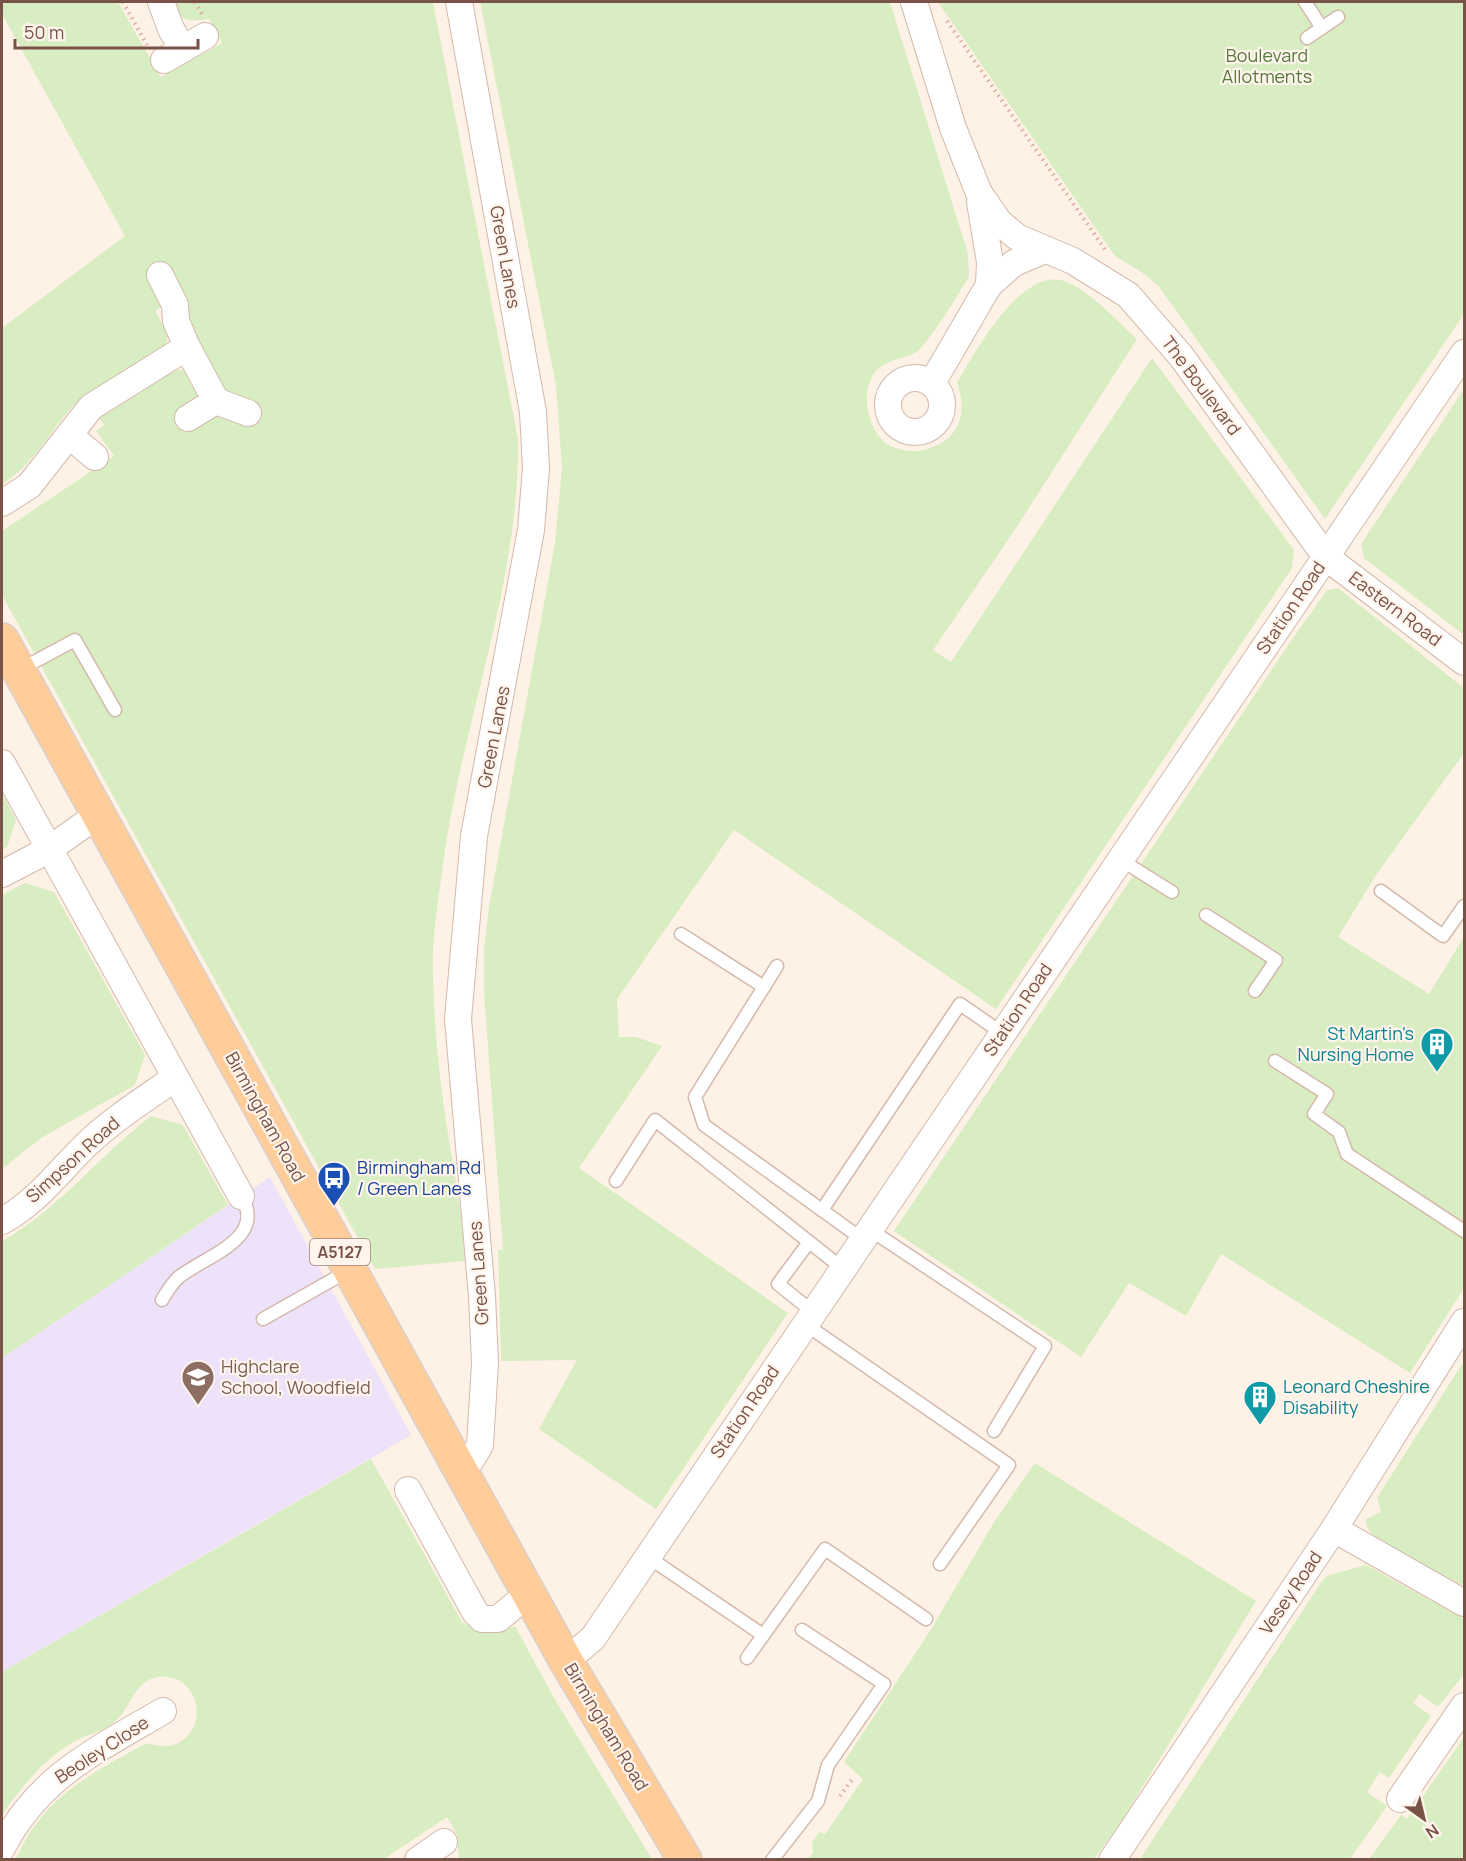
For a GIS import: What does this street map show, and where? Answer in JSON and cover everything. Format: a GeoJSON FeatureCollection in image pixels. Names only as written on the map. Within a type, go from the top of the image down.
{"type":"FeatureCollection","features":[{"type":"Feature","properties":{"kind":"main road","name":"Birmingham Road"},"geometry":{"type":"LineString","coordinates":[[2,640],[96,816],[528,1594],[686,1860]]}},
{"type":"Feature","properties":{"kind":"street"},"geometry":{"type":"LineString","coordinates":[[161,2],[171,29],[173,55],[205,36]]}},
{"type":"Feature","properties":{"kind":"street","name":"Green Lanes"},"geometry":{"type":"LineString","coordinates":[[458,1469],[471,1460],[480,1445],[485,1363],[482,1296],[458,1019],[474,836],[529,542],[536,468],[533,412],[459,2]]}},
{"type":"Feature","properties":{"kind":"street","name":"The Boulevard"},"geometry":{"type":"LineString","coordinates":[[914,2],[953,128],[979,193],[990,262],[989,285]]}},
{"type":"Feature","properties":{"kind":"street","name":"The Boulevard"},"geometry":{"type":"LineString","coordinates":[[979,193],[999,222],[1017,237],[1101,276],[1128,295],[1181,356],[1326,556]]}},
{"type":"Feature","properties":{"kind":"street"},"geometry":{"type":"LineString","coordinates":[[932,383],[989,285],[1014,263],[1045,250]]}},
{"type":"Feature","properties":{"kind":"street"},"geometry":{"type":"LineString","coordinates":[[160,275],[175,305],[176,321],[216,400],[248,413]]}},
{"type":"Feature","properties":{"kind":"street"},"geometry":{"type":"LineString","coordinates":[[2,503],[29,486],[92,407],[188,347]]}},
{"type":"Feature","properties":{"kind":"street","name":"Station Road"},"geometry":{"type":"LineString","coordinates":[[566,1661],[593,1638],[1464,353]]}},
{"type":"Feature","properties":{"kind":"street"},"geometry":{"type":"LineString","coordinates":[[188,418],[216,400]]}},
{"type":"Feature","properties":{"kind":"street"},"geometry":{"type":"LineString","coordinates":[[69,435],[95,457]]}},
{"type":"Feature","properties":{"kind":"street","name":"Eastern Road"},"geometry":{"type":"LineString","coordinates":[[1326,556],[1464,662]]}},
{"type":"Feature","properties":{"kind":"street"},"geometry":{"type":"LineString","coordinates":[[2,763],[241,1196]]}},
{"type":"Feature","properties":{"kind":"street"},"geometry":{"type":"LineString","coordinates":[[2,874],[48,850],[96,816]]}},
{"type":"Feature","properties":{"kind":"street","name":"Simpson Road"},"geometry":{"type":"LineString","coordinates":[[2,1221],[50,1184],[87,1144],[111,1123],[175,1078]]}},
{"type":"Feature","properties":{"kind":"street","name":"Vesey Road"},"geometry":{"type":"LineString","coordinates":[[1113,1860],[1334,1529],[1464,1322]]}},
{"type":"Feature","properties":{"kind":"street"},"geometry":{"type":"LineString","coordinates":[[408,1490],[475,1612],[482,1619],[498,1619],[528,1594]]}},
{"type":"Feature","properties":{"kind":"street"},"geometry":{"type":"LineString","coordinates":[[1334,1529],[1464,1602]]}},
{"type":"Feature","properties":{"kind":"street"},"geometry":{"type":"LineString","coordinates":[[1400,1799],[1464,1706]]}},
{"type":"Feature","properties":{"kind":"street","name":"Beoley Close"},"geometry":{"type":"LineString","coordinates":[[2,1848],[27,1807],[44,1788],[75,1763],[163,1712]]}},
{"type":"Feature","properties":{"kind":"street"},"geometry":{"type":"LineString","coordinates":[[419,1859],[444,1842]]}},
{"type":"Feature","properties":{"kind":"lane"},"geometry":{"type":"LineString","coordinates":[[1305,2],[1322,28]]}},
{"type":"Feature","properties":{"kind":"lane"},"geometry":{"type":"LineString","coordinates":[[1307,38],[1338,17]]}},
{"type":"Feature","properties":{"kind":"lane"},"geometry":{"type":"LineString","coordinates":[[18,670],[75,640],[115,710]]}},
{"type":"Feature","properties":{"kind":"lane"},"geometry":{"type":"LineString","coordinates":[[1121,860],[1172,892]]}},
{"type":"Feature","properties":{"kind":"lane"},"geometry":{"type":"LineString","coordinates":[[1381,891],[1443,936],[1464,906]]}},
{"type":"Feature","properties":{"kind":"lane"},"geometry":{"type":"LineString","coordinates":[[1206,915],[1276,960],[1255,991]]}},
{"type":"Feature","properties":{"kind":"lane"},"geometry":{"type":"LineString","coordinates":[[681,934],[764,987]]}},
{"type":"Feature","properties":{"kind":"lane"},"geometry":{"type":"LineString","coordinates":[[777,966],[695,1097],[704,1125],[822,1210],[866,1234],[1045,1346],[994,1431]]}},
{"type":"Feature","properties":{"kind":"lane"},"geometry":{"type":"LineString","coordinates":[[822,1210],[960,1004],[1002,1033]]}},
{"type":"Feature","properties":{"kind":"lane"},"geometry":{"type":"LineString","coordinates":[[1275,1061],[1327,1094],[1314,1114],[1339,1132],[1347,1154],[1464,1231]]}},
{"type":"Feature","properties":{"kind":"lane"},"geometry":{"type":"LineString","coordinates":[[616,1181],[655,1120],[842,1268]]}},
{"type":"Feature","properties":{"kind":"lane"},"geometry":{"type":"LineString","coordinates":[[162,1300],[178,1278],[238,1239],[247,1228],[248,1206],[241,1196]]}},
{"type":"Feature","properties":{"kind":"lane"},"geometry":{"type":"LineString","coordinates":[[809,1242],[778,1284],[809,1318],[1010,1465],[940,1564]]}},
{"type":"Feature","properties":{"kind":"lane"},"geometry":{"type":"LineString","coordinates":[[263,1319],[349,1270]]}},
{"type":"Feature","properties":{"kind":"lane"},"geometry":{"type":"LineString","coordinates":[[747,1658],[825,1550],[926,1619]]}},
{"type":"Feature","properties":{"kind":"lane"},"geometry":{"type":"LineString","coordinates":[[648,1557],[763,1635]]}},
{"type":"Feature","properties":{"kind":"lane"},"geometry":{"type":"LineString","coordinates":[[772,1860],[818,1801],[828,1765],[884,1684],[802,1630]]}},
{"type":"Feature","properties":{"kind":"shaded area","name":"Highclare School, Woodfield"},"geometry":{"type":"Polygon","coordinates":[[[270,1177],[411,1435],[2,1672],[2,1358],[270,1177]]]}},
{"type":"Feature","properties":{"kind":"green space"},"geometry":{"type":"Polygon","coordinates":[[[2,2],[118,2],[161,77],[222,43],[209,19],[191,20],[181,17],[174,9],[172,2],[433,2],[518,439],[516,494],[510,549],[500,603],[451,818],[433,943],[434,1005],[439,1064],[460,1208],[465,1261],[375,1269],[2,595],[2,531],[114,456],[96,431],[104,425],[97,415],[174,370],[184,370],[228,394],[164,305],[155,311],[167,335],[164,351],[103,384],[81,399],[64,416],[23,468],[2,484],[2,328],[125,236],[2,14],[2,2]]]}},
{"type":"Feature","properties":{"kind":"green space"},"geometry":{"type":"Polygon","coordinates":[[[480,2],[890,2],[968,254],[969,277],[940,323],[920,349],[887,363],[876,371],[871,380],[867,401],[868,413],[877,434],[893,447],[918,451],[933,447],[950,436],[960,421],[962,402],[957,383],[988,332],[1003,313],[1035,285],[1052,280],[1069,283],[1096,301],[1137,339],[1016,528],[933,650],[951,662],[1152,358],[1294,550],[1292,568],[996,1009],[734,830],[617,999],[619,1037],[636,1037],[662,1046],[579,1168],[788,1313],[656,1509],[539,1429],[577,1360],[501,1361],[498,1250],[503,1250],[484,992],[484,949],[489,907],[555,543],[562,469],[556,385],[480,2]]]}},
{"type":"Feature","properties":{"kind":"green space","name":"Boulevard Allotments"},"geometry":{"type":"Polygon","coordinates":[[[938,2],[1463,2],[1464,314],[1325,519],[1159,287],[1146,275],[1115,256],[938,2]]]}},
{"type":"Feature","properties":{"kind":"green space"},"geometry":{"type":"Polygon","coordinates":[[[1464,389],[1464,635],[1364,558],[1361,544],[1464,389]]]}},
{"type":"Feature","properties":{"kind":"green space"},"geometry":{"type":"Polygon","coordinates":[[[1338,588],[1464,688],[1464,753],[1376,875],[1338,937],[1429,994],[1464,937],[1464,1288],[1410,1373],[1221,1254],[1186,1316],[1129,1283],[1081,1357],[894,1231],[1289,644],[1327,590],[1338,588]]]}},
{"type":"Feature","properties":{"kind":"green space"},"geometry":{"type":"Polygon","coordinates":[[[2,793],[16,820],[7,847],[2,849],[2,793]]]}},
{"type":"Feature","properties":{"kind":"green space"},"geometry":{"type":"Polygon","coordinates":[[[25,883],[54,892],[145,1055],[135,1085],[41,1138],[2,1169],[2,895],[25,883]]]}},
{"type":"Feature","properties":{"kind":"green space"},"geometry":{"type":"Polygon","coordinates":[[[151,1116],[183,1125],[228,1205],[2,1358],[2,1241],[42,1214],[151,1116]]]}},
{"type":"Feature","properties":{"kind":"green space"},"geometry":{"type":"Polygon","coordinates":[[[1464,1361],[1464,1586],[1379,1542],[1368,1529],[1365,1520],[1381,1512],[1377,1498],[1464,1361]]]}},
{"type":"Feature","properties":{"kind":"green space"},"geometry":{"type":"Polygon","coordinates":[[[371,1459],[462,1622],[488,1631],[515,1626],[554,1698],[652,1859],[459,1859],[457,1835],[447,1817],[384,1859],[16,1859],[40,1820],[69,1790],[105,1766],[145,1744],[168,1746],[186,1738],[193,1728],[196,1707],[187,1687],[178,1680],[167,1677],[147,1681],[140,1686],[112,1724],[75,1741],[44,1765],[17,1794],[2,1815],[2,1672],[371,1459]]]}},
{"type":"Feature","properties":{"kind":"green space"},"geometry":{"type":"Polygon","coordinates":[[[1035,1463],[1256,1601],[1123,1819],[1094,1859],[807,1859],[813,1853],[812,1843],[819,1832],[825,1834],[863,1779],[844,1762],[930,1631],[996,1519],[1035,1463]]]}},
{"type":"Feature","properties":{"kind":"green space"},"geometry":{"type":"Polygon","coordinates":[[[1366,1565],[1464,1619],[1464,1674],[1438,1707],[1420,1694],[1413,1703],[1431,1716],[1389,1778],[1380,1772],[1367,1792],[1387,1806],[1350,1859],[1140,1859],[1322,1581],[1327,1576],[1366,1565]]]}},
{"type":"Feature","properties":{"kind":"green space"},"geometry":{"type":"Polygon","coordinates":[[[1464,1737],[1464,1859],[1369,1859],[1401,1815],[1407,1819],[1464,1737]]]}},
{"type":"Feature","properties":{"kind":"place","name":"St Martin's Nursing Home"},"geometry":{"type":"Point","coordinates":[1437,1073]}},
{"type":"Feature","properties":{"kind":"place","name":"Birmingham Rd / Green Lanes"},"geometry":{"type":"Point","coordinates":[334,1207]}},
{"type":"Feature","properties":{"kind":"place","name":"Highclare School, Woodfield"},"geometry":{"type":"Point","coordinates":[198,1406]}},
{"type":"Feature","properties":{"kind":"place","name":"Leonard Cheshire Disability"},"geometry":{"type":"Point","coordinates":[1260,1426]}}]}
